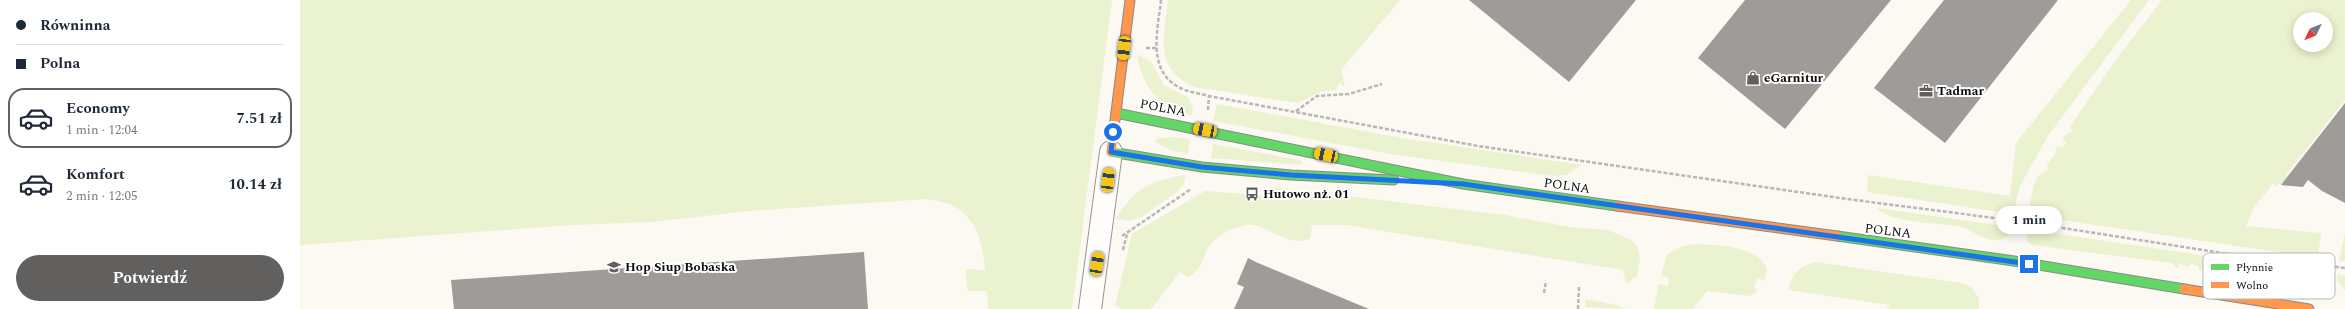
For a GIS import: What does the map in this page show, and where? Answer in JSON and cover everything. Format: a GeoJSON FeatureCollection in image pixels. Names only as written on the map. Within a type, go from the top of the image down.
{"type":"FeatureCollection","features":[{"type":"Feature","properties":{"kind":"street"},"geometry":{"type":"LineString","coordinates":[[1090,309],[1130,0]]}},
{"type":"Feature","properties":{"kind":"street","name":"POLNA"},"geometry":{"type":"LineString","coordinates":[[1116,113],[1463,184],[2014,261],[2203,292]]}},
{"type":"Feature","properties":{"kind":"street","name":"POLNA"},"geometry":{"type":"LineString","coordinates":[[1111,152],[1202,167],[1291,175],[1463,184]]}},
{"type":"Feature","properties":{"kind":"street","name":"POLNA"},"geometry":{"type":"LineString","coordinates":[[2248,299],[2309,309]]}},
{"type":"Feature","properties":{"kind":"path"},"geometry":{"type":"LineString","coordinates":[[1161,0],[1156,48],[1160,65],[1173,83],[1188,91],[1478,146],[1847,199],[2018,221],[2222,253]]}},
{"type":"Feature","properties":{"kind":"path"},"geometry":{"type":"LineString","coordinates":[[1296,111],[1317,96],[1349,94],[1382,84]]}},
{"type":"Feature","properties":{"kind":"path"},"geometry":{"type":"LineString","coordinates":[[2335,267],[2345,268]]}},
{"type":"Feature","properties":{"kind":"path"},"geometry":{"type":"LineString","coordinates":[[1544,293],[1546,281]]}},
{"type":"Feature","properties":{"kind":"path"},"geometry":{"type":"LineString","coordinates":[[1578,309],[1580,286]]}},
{"type":"Feature","properties":{"kind":"green space"},"geometry":{"type":"Polygon","coordinates":[[[300,0],[1112,0],[1072,309],[988,309],[987,291],[968,291],[965,269],[985,270],[983,251],[978,233],[968,217],[961,211],[944,202],[928,199],[748,211],[652,222],[571,225],[300,245],[300,0]]]}},
{"type":"Feature","properties":{"kind":"green space"},"geometry":{"type":"Polygon","coordinates":[[[1168,0],[1400,0],[1341,70],[1345,87],[1339,83],[1336,90],[1320,92],[1298,103],[1194,87],[1181,79],[1172,71],[1164,50],[1168,0]]]}},
{"type":"Feature","properties":{"kind":"green space"},"geometry":{"type":"Polygon","coordinates":[[[2131,0],[2149,0],[2048,136],[2020,186],[2013,214],[1867,192],[1868,175],[2010,196],[2016,143],[2131,0]]]}},
{"type":"Feature","properties":{"kind":"green space"},"geometry":{"type":"Polygon","coordinates":[[[2162,0],[2345,0],[2345,100],[2286,175],[2289,178],[2284,184],[2278,184],[2278,187],[2273,184],[2255,206],[2246,226],[2321,233],[2319,253],[2284,253],[2028,215],[2034,183],[2038,176],[2048,170],[2047,164],[2055,155],[2057,146],[2062,147],[2067,143],[2063,140],[2064,136],[2072,131],[2070,127],[2115,61],[2162,0]]]}},
{"type":"Feature","properties":{"kind":"green space"},"geometry":{"type":"Polygon","coordinates":[[[1137,54],[1151,62],[1164,85],[1189,98],[1193,110],[1191,116],[1170,106],[1154,94],[1143,77],[1137,54]]]}},
{"type":"Feature","properties":{"kind":"green space"},"geometry":{"type":"Polygon","coordinates":[[[1217,104],[1402,138],[1582,165],[1566,175],[1552,176],[1391,154],[1213,121],[1217,104]]]}},
{"type":"Feature","properties":{"kind":"green space"},"geometry":{"type":"Polygon","coordinates":[[[1172,137],[1190,139],[1188,154],[1171,150],[1155,142],[1156,139],[1172,137]]]}},
{"type":"Feature","properties":{"kind":"green space"},"geometry":{"type":"Polygon","coordinates":[[[1213,144],[1300,160],[1302,162],[1301,165],[1211,158],[1213,144]]]}},
{"type":"Feature","properties":{"kind":"green space"},"geometry":{"type":"Polygon","coordinates":[[[1186,175],[1184,184],[1177,192],[1141,217],[1129,221],[1116,219],[1130,200],[1145,187],[1163,180],[1186,175]]]}},
{"type":"Feature","properties":{"kind":"green space"},"geometry":{"type":"Polygon","coordinates":[[[1271,187],[1505,215],[1570,227],[1608,230],[1631,240],[1637,247],[1640,257],[1637,276],[1626,284],[1623,270],[1347,225],[1312,225],[1310,238],[1302,241],[1285,238],[1260,227],[1245,225],[1234,228],[1218,237],[1210,245],[1196,272],[1188,277],[1180,272],[1151,309],[1121,309],[1115,306],[1132,234],[1205,191],[1270,196],[1271,187]]]}},
{"type":"Feature","properties":{"kind":"green space"},"geometry":{"type":"Polygon","coordinates":[[[1877,208],[2010,227],[2010,229],[2005,238],[1994,240],[1983,237],[1962,227],[1915,222],[1893,217],[1877,208]]]}},
{"type":"Feature","properties":{"kind":"green space"},"geometry":{"type":"Polygon","coordinates":[[[2026,229],[2203,256],[2203,271],[2190,269],[2199,270],[2199,266],[2191,264],[2187,267],[2179,263],[2178,269],[2172,263],[2032,245],[2027,242],[2026,229]]]}},
{"type":"Feature","properties":{"kind":"green space"},"geometry":{"type":"Polygon","coordinates":[[[2345,233],[2345,261],[2339,261],[2345,233]]]}},
{"type":"Feature","properties":{"kind":"green space"},"geometry":{"type":"Polygon","coordinates":[[[1697,244],[1726,246],[1754,255],[1761,260],[1767,268],[1765,281],[1757,278],[1754,287],[1757,291],[1749,296],[1707,291],[1693,309],[1654,309],[1659,284],[1668,286],[1669,278],[1661,275],[1667,254],[1683,246],[1697,244]]]}},
{"type":"Feature","properties":{"kind":"green space"},"geometry":{"type":"Polygon","coordinates":[[[1815,262],[1961,283],[1971,287],[1979,298],[1979,309],[1887,309],[1890,305],[1788,290],[1794,275],[1804,266],[1815,262]]]}},
{"type":"Feature","properties":{"kind":"green space"},"geometry":{"type":"Polygon","coordinates":[[[2337,274],[2345,276],[2345,290],[2337,280],[2337,274]]]}},
{"type":"Feature","properties":{"kind":"green space"},"geometry":{"type":"Polygon","coordinates":[[[1585,299],[1617,305],[1625,309],[1585,307],[1585,299]]]}},
{"type":"Feature","properties":{"kind":"building"},"geometry":{"type":"Polygon","coordinates":[[[1469,0],[1636,0],[1569,82],[1469,0]]]}},
{"type":"Feature","properties":{"kind":"building"},"geometry":{"type":"Polygon","coordinates":[[[1745,0],[1891,0],[1785,129],[1698,58],[1745,0]]]}},
{"type":"Feature","properties":{"kind":"building"},"geometry":{"type":"Polygon","coordinates":[[[1944,0],[2058,0],[1945,143],[1874,88],[1944,0]]]}},
{"type":"Feature","properties":{"kind":"building"},"geometry":{"type":"Polygon","coordinates":[[[2345,103],[2345,203],[2322,191],[2308,180],[2303,187],[2281,185],[2345,103]]]}},
{"type":"Feature","properties":{"kind":"building"},"geometry":{"type":"Polygon","coordinates":[[[864,252],[868,309],[454,309],[451,280],[864,252]]]}},
{"type":"Feature","properties":{"kind":"building"},"geometry":{"type":"Polygon","coordinates":[[[1248,258],[1369,309],[1234,309],[1244,287],[1237,284],[1248,258]]]}},
{"type":"Feature","properties":{"kind":"traffic: fast"},"geometry":{"type":"LineString","coordinates":[[1116,113],[1463,184],[1617,206]]}},
{"type":"Feature","properties":{"kind":"traffic: fast"},"geometry":{"type":"LineString","coordinates":[[1111,152],[1202,167],[1291,175],[1394,180]]}},
{"type":"Feature","properties":{"kind":"traffic: fast"},"geometry":{"type":"LineString","coordinates":[[1837,236],[2014,261],[2184,289]]}},
{"type":"Feature","properties":{"kind":"traffic: slow"},"geometry":{"type":"LineString","coordinates":[[1111,152],[1130,0]]}},
{"type":"Feature","properties":{"kind":"traffic: slow"},"geometry":{"type":"LineString","coordinates":[[1617,206],[1837,236]]}},
{"type":"Feature","properties":{"kind":"traffic: slow"},"geometry":{"type":"LineString","coordinates":[[2184,289],[2203,292]]}},
{"type":"Feature","properties":{"kind":"traffic: slow"},"geometry":{"type":"LineString","coordinates":[[2246,299],[2309,309]]}},
{"type":"Feature","properties":{"kind":"place","name":"eGarnitur"},"geometry":{"type":"Point","coordinates":[1753,78]}},
{"type":"Feature","properties":{"kind":"place","name":"Tadmar"},"geometry":{"type":"Point","coordinates":[1926,91]}},
{"type":"Feature","properties":{"kind":"place","name":"Hutowo nż. 01"},"geometry":{"type":"Point","coordinates":[1252,194]}},
{"type":"Feature","properties":{"kind":"place","name":"Hop Siup Bobaska"},"geometry":{"type":"Point","coordinates":[614,267]}},
{"type":"Feature","properties":{"kind":"route"},"geometry":{"type":"LineString","coordinates":[[1113,132],[1111,152],[1202,167],[1291,175],[1463,184],[2029,264]]}}]}
